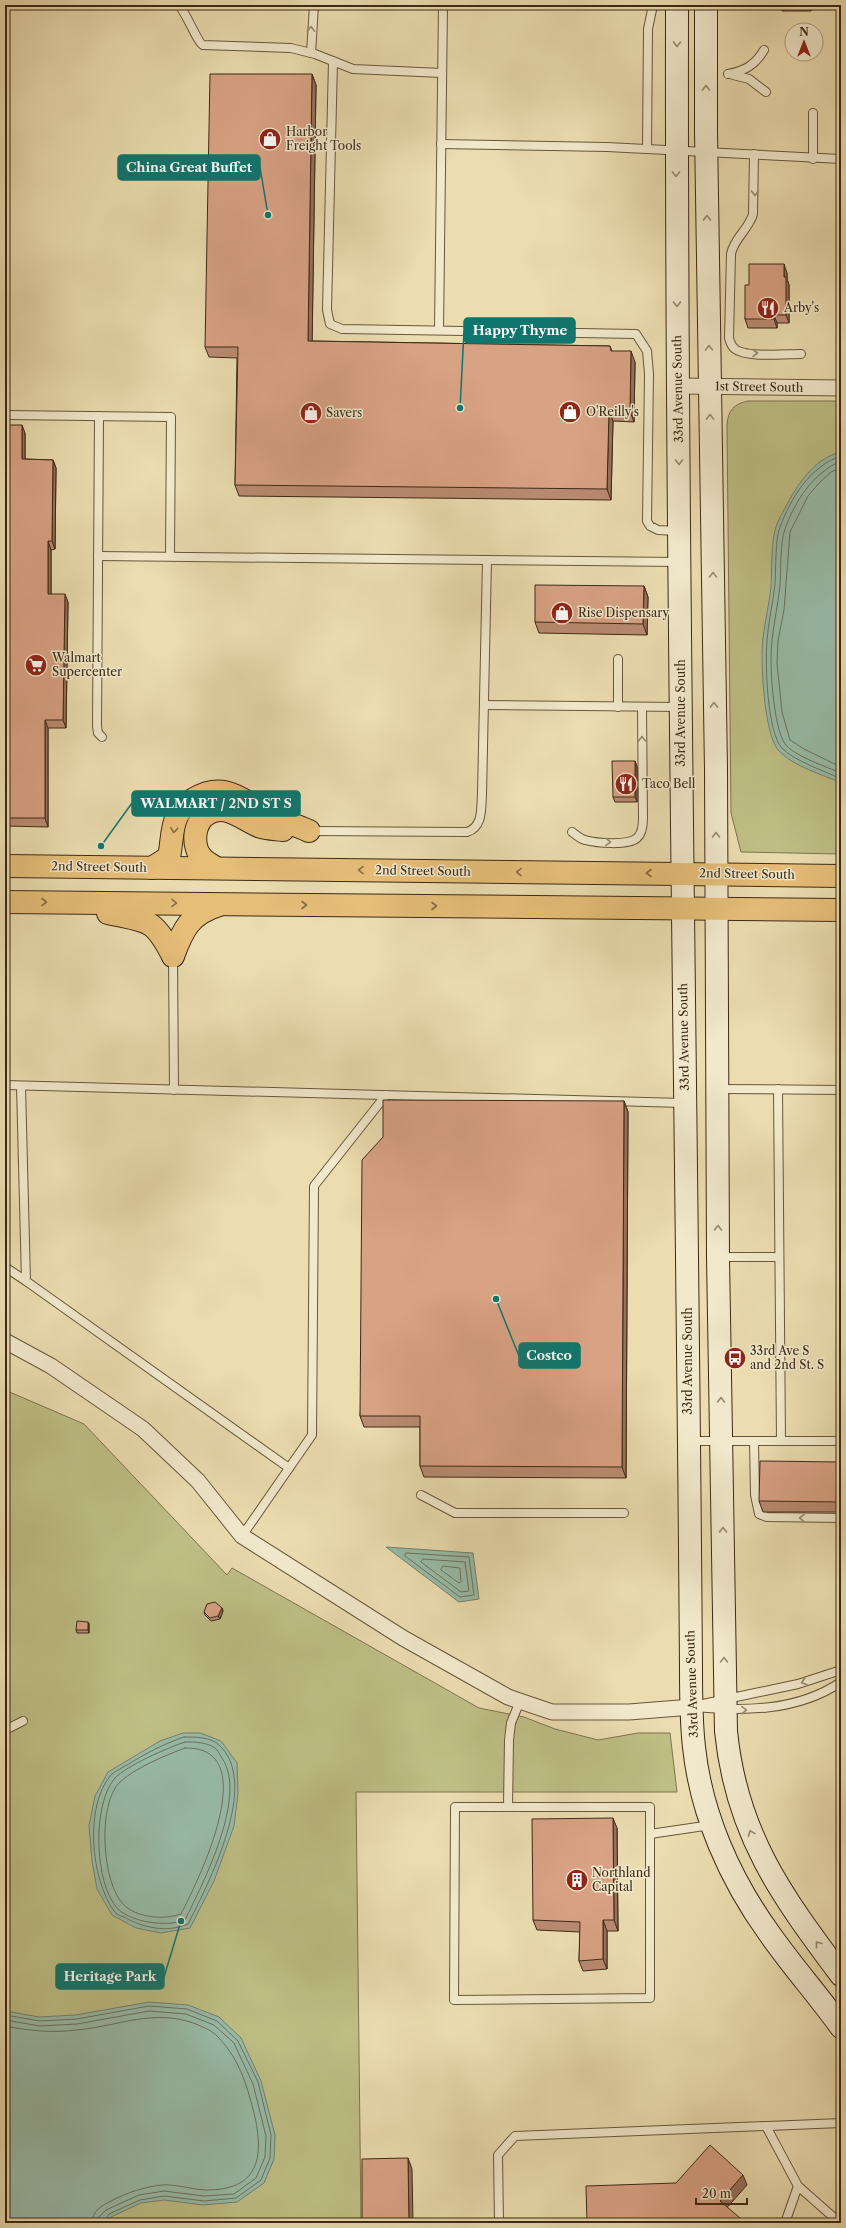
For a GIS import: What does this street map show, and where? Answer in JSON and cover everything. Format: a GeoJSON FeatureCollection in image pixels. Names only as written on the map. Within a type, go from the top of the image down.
{"type":"FeatureCollection","features":[{"type":"Feature","properties":{"kind":"main road","name":"33rd Avenue South"},"geometry":{"type":"LineString","coordinates":[[677,5],[676,151],[682,907],[692,1707],[696,1763],[712,1825],[732,1873],[746,1899],[783,1954],[841,2027]]}},
{"type":"Feature","properties":{"kind":"main road"},"geometry":{"type":"LineString","coordinates":[[706,5],[706,153],[717,908],[718,1257],[724,1705],[728,1750],[735,1789],[757,1850],[791,1907],[841,1975]]}},
{"type":"Feature","properties":{"kind":"main road"},"geometry":{"type":"LineString","coordinates":[[152,868],[168,857],[174,822],[183,807],[198,796],[207,792],[220,791],[240,796],[270,815],[309,831]]}},
{"type":"Feature","properties":{"kind":"main road"},"geometry":{"type":"LineString","coordinates":[[216,868],[202,859],[197,848],[195,836],[197,828],[203,817],[209,813],[222,811],[239,815],[261,827],[309,831]]}},
{"type":"Feature","properties":{"kind":"main road","name":"2nd Street South"},"geometry":{"type":"LineString","coordinates":[[5,866],[841,876]]}},
{"type":"Feature","properties":{"kind":"main road"},"geometry":{"type":"LineString","coordinates":[[5,902],[682,907],[841,910]]}},
{"type":"Feature","properties":{"kind":"main road"},"geometry":{"type":"LineString","coordinates":[[65,902],[139,918],[149,923],[162,934],[173,956]]}},
{"type":"Feature","properties":{"kind":"main road"},"geometry":{"type":"LineString","coordinates":[[173,956],[180,937],[188,923],[197,914],[222,904]]}},
{"type":"Feature","properties":{"kind":"street","name":"1st Street South"},"geometry":{"type":"LineString","coordinates":[[678,386],[841,388]]}},
{"type":"Feature","properties":{"kind":"street"},"geometry":{"type":"LineString","coordinates":[[5,1341],[52,1366],[143,1429],[198,1481],[242,1536],[403,1638],[508,1697],[552,1712],[630,1712],[692,1707]]}},
{"type":"Feature","properties":{"kind":"lane"},"geometry":{"type":"LineString","coordinates":[[179,5],[194,30],[197,40],[203,45],[279,47],[311,53],[359,70],[442,73]]}},
{"type":"Feature","properties":{"kind":"lane"},"geometry":{"type":"LineString","coordinates":[[311,53],[314,5]]}},
{"type":"Feature","properties":{"kind":"lane"},"geometry":{"type":"LineString","coordinates":[[439,330],[443,5]]}},
{"type":"Feature","properties":{"kind":"lane"},"geometry":{"type":"LineString","coordinates":[[646,149],[648,29],[653,5]]}},
{"type":"Feature","properties":{"kind":"lane"},"geometry":{"type":"LineString","coordinates":[[764,50],[751,66],[739,72],[728,74],[749,79],[766,92]]}},
{"type":"Feature","properties":{"kind":"lane"},"geometry":{"type":"LineString","coordinates":[[333,61],[327,310],[330,324],[342,329],[636,334],[647,351],[649,374],[647,521],[650,526],[658,530],[680,531]]}},
{"type":"Feature","properties":{"kind":"lane"},"geometry":{"type":"LineString","coordinates":[[813,113],[813,159]]}},
{"type":"Feature","properties":{"kind":"lane"},"geometry":{"type":"LineString","coordinates":[[441,144],[646,149],[706,153],[754,154],[813,159],[841,159]]}},
{"type":"Feature","properties":{"kind":"lane"},"geometry":{"type":"LineString","coordinates":[[754,154],[754,214],[751,222],[732,247],[731,254],[731,346],[736,350],[746,353],[801,354]]}},
{"type":"Feature","properties":{"kind":"lane"},"geometry":{"type":"LineString","coordinates":[[5,415],[172,417],[170,556]]}},
{"type":"Feature","properties":{"kind":"lane"},"geometry":{"type":"LineString","coordinates":[[100,416],[97,726],[98,733],[102,738]]}},
{"type":"Feature","properties":{"kind":"lane"},"geometry":{"type":"LineString","coordinates":[[98,556],[680,562]]}},
{"type":"Feature","properties":{"kind":"lane"},"geometry":{"type":"LineString","coordinates":[[309,831],[467,832],[474,830],[479,825],[482,794],[487,560]]}},
{"type":"Feature","properties":{"kind":"lane"},"geometry":{"type":"LineString","coordinates":[[618,659],[618,707]]}},
{"type":"Feature","properties":{"kind":"lane"},"geometry":{"type":"LineString","coordinates":[[484,705],[681,707]]}},
{"type":"Feature","properties":{"kind":"lane"},"geometry":{"type":"LineString","coordinates":[[572,832],[580,838],[597,842],[628,842],[637,838],[640,834],[643,818],[642,707]]}},
{"type":"Feature","properties":{"kind":"lane"},"geometry":{"type":"LineString","coordinates":[[173,956],[174,1090]]}},
{"type":"Feature","properties":{"kind":"lane"},"geometry":{"type":"LineString","coordinates":[[5,1085],[685,1103]]}},
{"type":"Feature","properties":{"kind":"lane"},"geometry":{"type":"LineString","coordinates":[[21,1086],[26,1281]]}},
{"type":"Feature","properties":{"kind":"lane"},"geometry":{"type":"LineString","coordinates":[[717,1089],[841,1090]]}},
{"type":"Feature","properties":{"kind":"lane"},"geometry":{"type":"LineString","coordinates":[[778,1089],[778,1257],[781,1441]]}},
{"type":"Feature","properties":{"kind":"lane"},"geometry":{"type":"LineString","coordinates":[[242,1536],[312,1435],[314,1186],[386,1095]]}},
{"type":"Feature","properties":{"kind":"lane"},"geometry":{"type":"LineString","coordinates":[[718,1257],[778,1257]]}},
{"type":"Feature","properties":{"kind":"lane"},"geometry":{"type":"LineString","coordinates":[[5,1267],[289,1468]]}},
{"type":"Feature","properties":{"kind":"lane"},"geometry":{"type":"LineString","coordinates":[[754,1441],[755,1495],[759,1514],[767,1517],[841,1518]]}},
{"type":"Feature","properties":{"kind":"lane"},"geometry":{"type":"LineString","coordinates":[[689,1442],[841,1441]]}},
{"type":"Feature","properties":{"kind":"lane"},"geometry":{"type":"LineString","coordinates":[[421,1495],[455,1513],[624,1513]]}},
{"type":"Feature","properties":{"kind":"lane"},"geometry":{"type":"LineString","coordinates":[[692,1707],[724,1705],[841,1670]]}},
{"type":"Feature","properties":{"kind":"lane"},"geometry":{"type":"LineString","coordinates":[[724,1705],[750,1710],[800,1701],[833,1688],[841,1682]]}},
{"type":"Feature","properties":{"kind":"lane"},"geometry":{"type":"LineString","coordinates":[[508,1807],[509,1740],[511,1723],[520,1701]]}},
{"type":"Feature","properties":{"kind":"lane"},"geometry":{"type":"LineString","coordinates":[[5,1730],[23,1721]]}},
{"type":"Feature","properties":{"kind":"lane"},"geometry":{"type":"LineString","coordinates":[[455,1807],[650,1808],[650,1834],[650,1998],[454,2000],[455,1807]]}},
{"type":"Feature","properties":{"kind":"lane"},"geometry":{"type":"LineString","coordinates":[[650,1834],[712,1825]]}},
{"type":"Feature","properties":{"kind":"lane"},"geometry":{"type":"LineString","coordinates":[[499,2223],[498,2155],[515,2136],[841,2123]]}},
{"type":"Feature","properties":{"kind":"lane"},"geometry":{"type":"LineString","coordinates":[[766,2126],[798,2186],[840,2223]]}},
{"type":"Feature","properties":{"kind":"lane"},"geometry":{"type":"LineString","coordinates":[[785,2223],[798,2186]]}},
{"type":"Feature","properties":{"kind":"green space"},"geometry":{"type":"Polygon","coordinates":[[[748,401],[841,401],[841,854],[741,852],[731,813],[727,425],[730,412],[733,408],[748,401]]]}},
{"type":"Feature","properties":{"kind":"green space"},"geometry":{"type":"Polygon","coordinates":[[[5,1390],[84,1424],[227,1575],[232,1568],[479,1708],[524,1717],[555,1729],[598,1740],[638,1733],[670,1733],[677,1792],[356,1792],[361,2223],[5,2223],[5,1390]]]}},
{"type":"Feature","properties":{"kind":"water"},"geometry":{"type":"Polygon","coordinates":[[[841,452],[841,783],[800,766],[785,757],[774,743],[764,697],[762,648],[771,587],[773,540],[779,519],[795,490],[814,466],[831,455],[841,452]]]}},
{"type":"Feature","properties":{"kind":"water"},"geometry":{"type":"Polygon","coordinates":[[[386,1547],[473,1553],[479,1599],[459,1602],[386,1547]]]}},
{"type":"Feature","properties":{"kind":"water"},"geometry":{"type":"Polygon","coordinates":[[[183,1733],[200,1733],[221,1741],[237,1763],[238,1793],[234,1826],[214,1881],[190,1928],[161,1933],[136,1928],[112,1915],[97,1889],[92,1861],[89,1826],[95,1796],[108,1772],[160,1741],[183,1733]]]}},
{"type":"Feature","properties":{"kind":"water"},"geometry":{"type":"Polygon","coordinates":[[[149,2002],[188,2005],[219,2017],[241,2038],[261,2081],[275,2135],[274,2159],[264,2183],[237,2202],[203,2205],[164,2200],[141,2203],[111,2217],[106,2223],[5,2223],[5,2011],[39,2017],[76,2015],[149,2002]]]}},
{"type":"Feature","properties":{"kind":"building"},"geometry":{"type":"Polygon","coordinates":[[[210,74],[312,74],[308,341],[610,346],[611,351],[631,351],[630,411],[609,411],[607,489],[235,485],[238,347],[205,347],[210,74]]]}},
{"type":"Feature","properties":{"kind":"building","name":"Arby's"},"geometry":{"type":"Polygon","coordinates":[[[749,264],[784,264],[784,277],[786,277],[786,315],[774,315],[774,319],[745,319],[745,285],[749,285],[749,264]]]}},
{"type":"Feature","properties":{"kind":"building","name":"Walmart Supercenter"},"geometry":{"type":"Polygon","coordinates":[[[5,425],[22,425],[22,459],[53,460],[52,541],[48,541],[48,594],[65,594],[63,720],[45,720],[45,818],[5,818],[5,425]]]}},
{"type":"Feature","properties":{"kind":"building"},"geometry":{"type":"Polygon","coordinates":[[[535,585],[644,586],[643,624],[535,622],[535,585]]]}},
{"type":"Feature","properties":{"kind":"building","name":"Taco Bell"},"geometry":{"type":"Polygon","coordinates":[[[612,761],[635,761],[635,797],[613,797],[612,761]]]}},
{"type":"Feature","properties":{"kind":"building"},"geometry":{"type":"Polygon","coordinates":[[[383,1100],[624,1101],[622,1467],[420,1466],[420,1416],[360,1416],[362,1160],[383,1137],[383,1100]]]}},
{"type":"Feature","properties":{"kind":"building"},"geometry":{"type":"Polygon","coordinates":[[[760,1461],[841,1462],[841,1502],[759,1501],[760,1461]]]}},
{"type":"Feature","properties":{"kind":"building"},"geometry":{"type":"Polygon","coordinates":[[[215,1602],[222,1608],[218,1616],[210,1618],[204,1612],[207,1604],[215,1602]]]}},
{"type":"Feature","properties":{"kind":"building"},"geometry":{"type":"Polygon","coordinates":[[[77,1621],[88,1622],[88,1630],[76,1630],[77,1621]]]}},
{"type":"Feature","properties":{"kind":"building","name":"Northland Capital"},"geometry":{"type":"Polygon","coordinates":[[[613,1818],[614,1920],[603,1920],[603,1959],[579,1961],[580,1922],[533,1920],[532,1819],[613,1818]]]}},
{"type":"Feature","properties":{"kind":"building"},"geometry":{"type":"Polygon","coordinates":[[[710,2145],[743,2175],[720,2201],[746,2223],[587,2223],[586,2186],[676,2183],[710,2145]]]}},
{"type":"Feature","properties":{"kind":"building"},"geometry":{"type":"Polygon","coordinates":[[[408,2158],[409,2223],[362,2223],[362,2159],[408,2158]]]}},
{"type":"Feature","properties":{"kind":"place","name":"Harbor Freight Tools"},"geometry":{"type":"Point","coordinates":[270,139]}},
{"type":"Feature","properties":{"kind":"place","name":"China Great Buffet"},"geometry":{"type":"Point","coordinates":[268,215]}},
{"type":"Feature","properties":{"kind":"place","name":"Arby's"},"geometry":{"type":"Point","coordinates":[768,308]}},
{"type":"Feature","properties":{"kind":"place","name":"Happy Thyme"},"geometry":{"type":"Point","coordinates":[460,408]}},
{"type":"Feature","properties":{"kind":"place","name":"O'Reilly's"},"geometry":{"type":"Point","coordinates":[570,412]}},
{"type":"Feature","properties":{"kind":"place","name":"Savers"},"geometry":{"type":"Point","coordinates":[311,413]}},
{"type":"Feature","properties":{"kind":"place","name":"Rise Dispensary"},"geometry":{"type":"Point","coordinates":[562,613]}},
{"type":"Feature","properties":{"kind":"place","name":"Walmart Supercenter"},"geometry":{"type":"Point","coordinates":[36,665]}},
{"type":"Feature","properties":{"kind":"place","name":"Taco Bell"},"geometry":{"type":"Point","coordinates":[626,784]}},
{"type":"Feature","properties":{"kind":"place","name":"WALMART / 2ND ST S"},"geometry":{"type":"Point","coordinates":[101,846]}},
{"type":"Feature","properties":{"kind":"place","name":"Costco"},"geometry":{"type":"Point","coordinates":[496,1299]}},
{"type":"Feature","properties":{"kind":"place","name":"33rd Ave S and 2nd St. S"},"geometry":{"type":"Point","coordinates":[735,1358]}},
{"type":"Feature","properties":{"kind":"place","name":"Northland Capital"},"geometry":{"type":"Point","coordinates":[577,1880]}},
{"type":"Feature","properties":{"kind":"place","name":"Heritage Park"},"geometry":{"type":"Point","coordinates":[181,1921]}}]}
